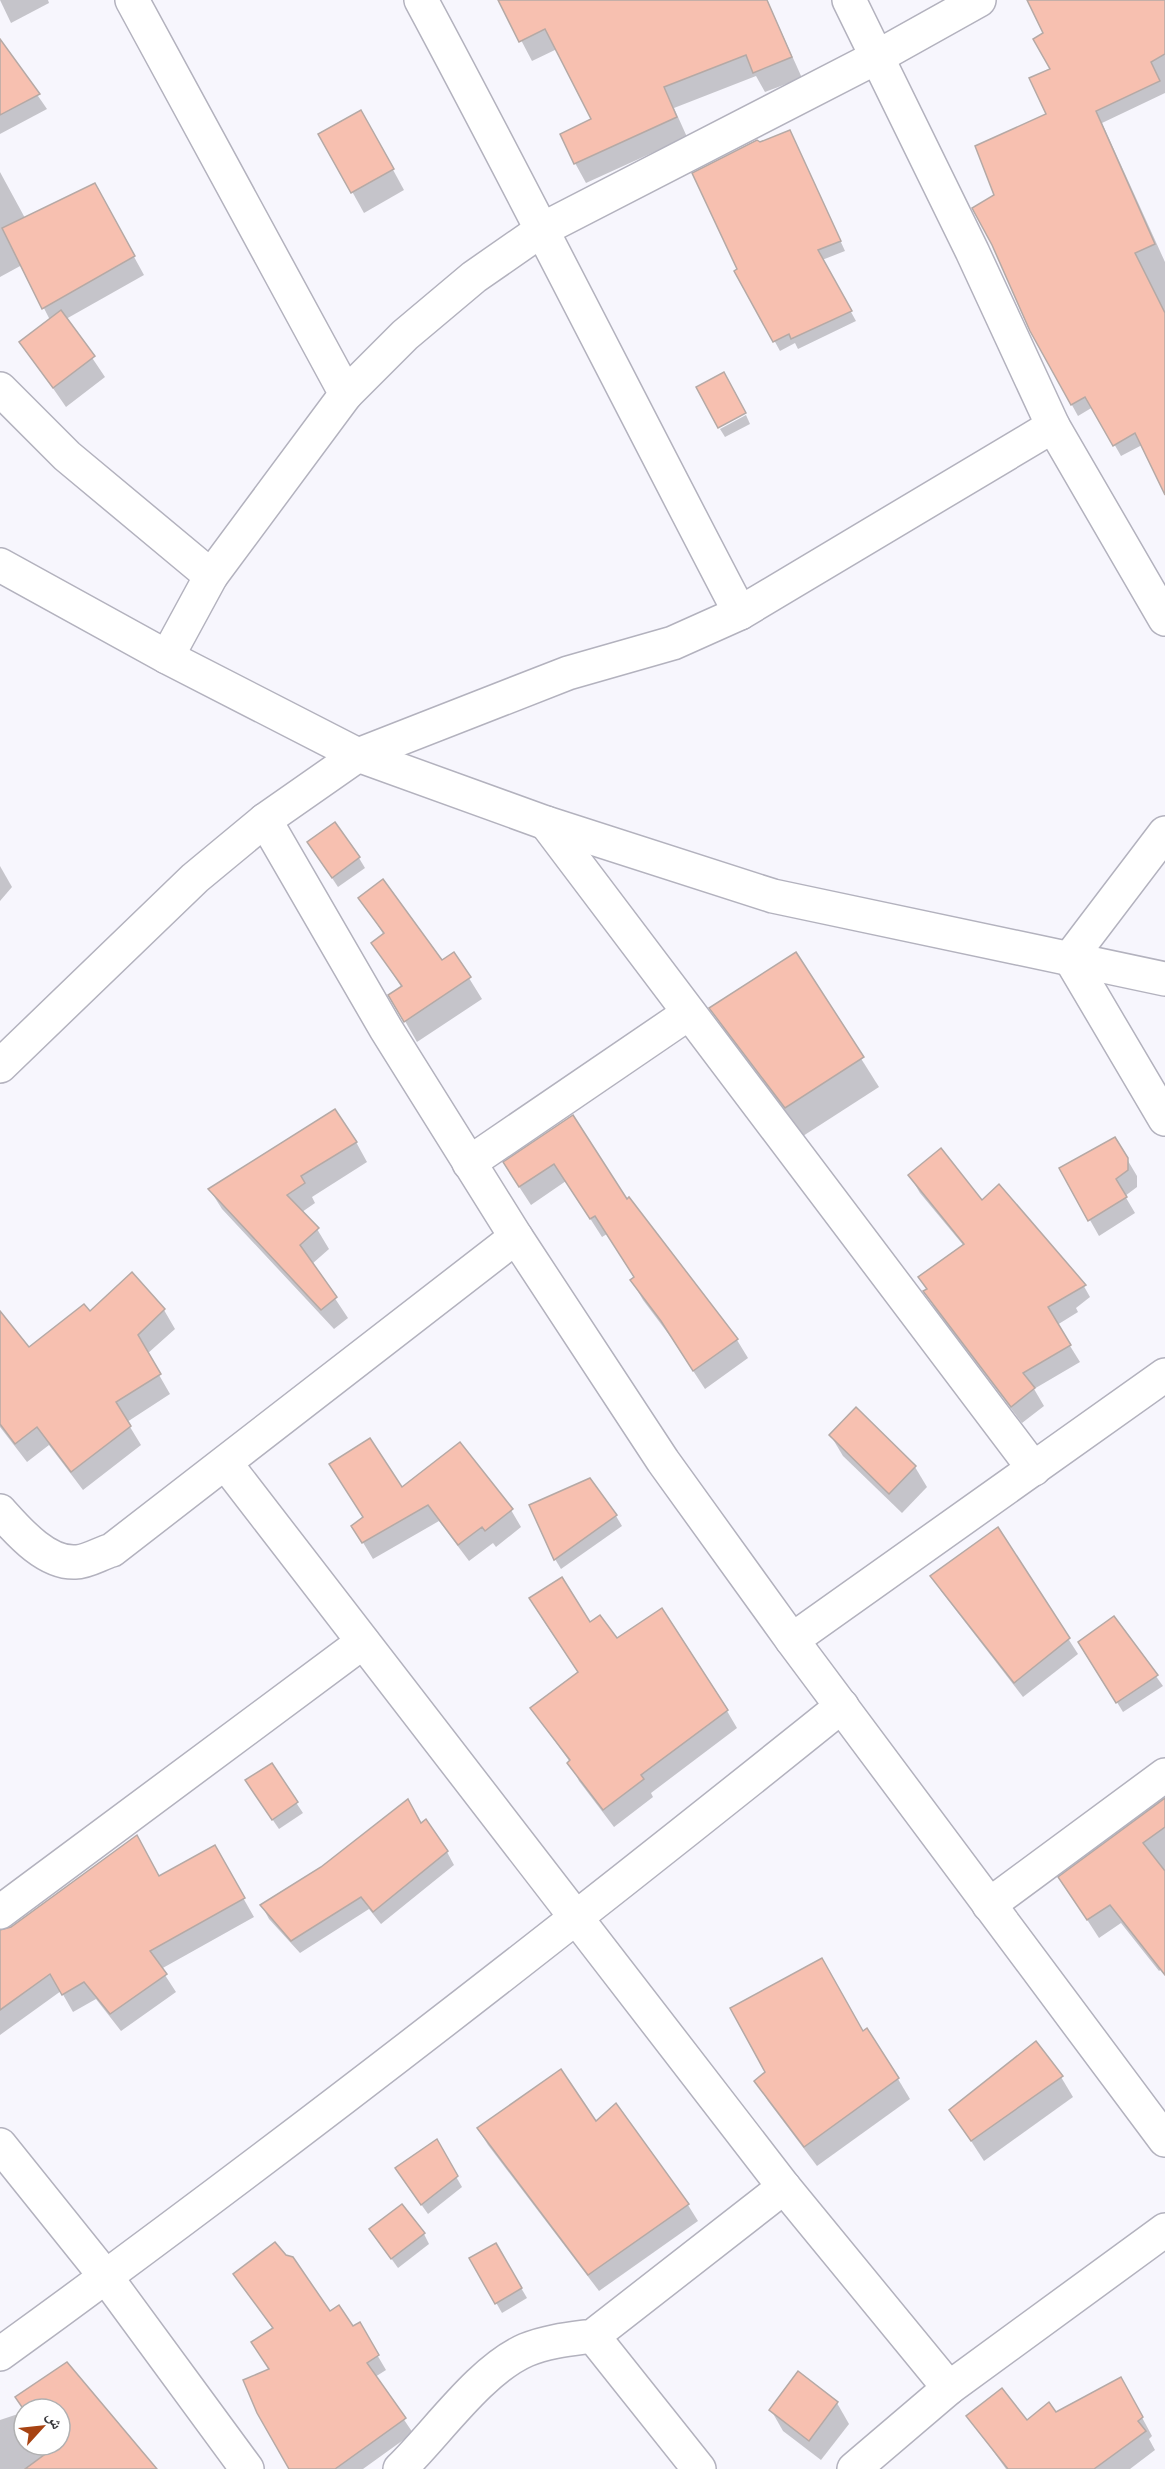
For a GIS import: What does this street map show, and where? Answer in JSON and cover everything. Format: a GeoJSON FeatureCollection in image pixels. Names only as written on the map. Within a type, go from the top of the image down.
{"type":"FeatureCollection","features":[{"type":"Feature","properties":{"kind":"street"},"geometry":{"type":"LineString","coordinates":[[132,0],[346,393]]}},
{"type":"Feature","properties":{"kind":"street"},"geometry":{"type":"LineString","coordinates":[[421,0],[543,229],[635,414],[740,613]]}},
{"type":"Feature","properties":{"kind":"street"},"geometry":{"type":"LineString","coordinates":[[849,0],[1053,426],[1165,619]]}},
{"type":"Feature","properties":{"kind":"street"},"geometry":{"type":"LineString","coordinates":[[167,657],[211,576],[346,393],[413,327],[474,277],[543,229],[877,57],[979,0]]}},
{"type":"Feature","properties":{"kind":"street"},"geometry":{"type":"LineString","coordinates":[[0,389],[67,456],[211,576]]}},
{"type":"Feature","properties":{"kind":"street"},"geometry":{"type":"LineString","coordinates":[[0,1066],[195,878],[265,820],[358,755],[568,673],[673,643],[740,613],[1053,426]]}},
{"type":"Feature","properties":{"kind":"street"},"geometry":{"type":"LineString","coordinates":[[0,565],[167,657],[358,755],[546,824],[773,896],[1165,979]]}},
{"type":"Feature","properties":{"kind":"street"},"geometry":{"type":"LineString","coordinates":[[265,820],[386,1029],[469,1163],[663,1461],[792,1640],[1165,2140]]}},
{"type":"Feature","properties":{"kind":"street"},"geometry":{"type":"LineString","coordinates":[[546,824],[1035,1469]]}},
{"type":"Feature","properties":{"kind":"street"},"geometry":{"type":"LineString","coordinates":[[1070,958],[1165,833]]}},
{"type":"Feature","properties":{"kind":"street"},"geometry":{"type":"LineString","coordinates":[[1070,958],[1165,1119]]}},
{"type":"Feature","properties":{"kind":"street"},"geometry":{"type":"LineString","coordinates":[[469,1163],[689,1013]]}},
{"type":"Feature","properties":{"kind":"street"},"geometry":{"type":"LineString","coordinates":[[0,1511],[21,1534],[52,1557],[76,1563],[112,1550],[226,1464],[516,1237]]}},
{"type":"Feature","properties":{"kind":"street"},"geometry":{"type":"LineString","coordinates":[[792,1640],[1165,1375]]}},
{"type":"Feature","properties":{"kind":"street"},"geometry":{"type":"LineString","coordinates":[[226,1464],[784,2187],[949,2388]]}},
{"type":"Feature","properties":{"kind":"street"},"geometry":{"type":"LineString","coordinates":[[0,1912],[363,1641]]}},
{"type":"Feature","properties":{"kind":"street"},"geometry":{"type":"LineString","coordinates":[[0,2354],[106,2277],[577,1919],[842,1706]]}},
{"type":"Feature","properties":{"kind":"street"},"geometry":{"type":"LineString","coordinates":[[989,1905],[1165,1775]]}},
{"type":"Feature","properties":{"kind":"street"},"geometry":{"type":"LineString","coordinates":[[0,2145],[106,2277],[248,2469]]}},
{"type":"Feature","properties":{"kind":"street"},"geometry":{"type":"LineString","coordinates":[[400,2469],[489,2373],[525,2350],[556,2341],[593,2336],[784,2187]]}},
{"type":"Feature","properties":{"kind":"street"},"geometry":{"type":"LineString","coordinates":[[854,2469],[949,2388],[1165,2230]]}},
{"type":"Feature","properties":{"kind":"street"},"geometry":{"type":"LineString","coordinates":[[593,2336],[699,2469]]}},
{"type":"Feature","properties":{"kind":"building"},"geometry":{"type":"Polygon","coordinates":[[[498,0],[767,0],[792,57],[753,73],[746,55],[664,87],[677,117],[574,164],[560,134],[591,119],[545,29],[519,42],[498,0]]]}},
{"type":"Feature","properties":{"kind":"building"},"geometry":{"type":"Polygon","coordinates":[[[1027,0],[1165,0],[1165,54],[1151,62],[1160,81],[1096,111],[1155,244],[1135,253],[1165,313],[1165,495],[1135,433],[1113,446],[1085,397],[1071,405],[1030,331],[992,245],[972,208],[994,195],[975,146],[1046,114],[1029,78],[1050,69],[1033,39],[1043,33],[1027,0]]]}},
{"type":"Feature","properties":{"kind":"building"},"geometry":{"type":"Polygon","coordinates":[[[0,39],[40,94],[0,115],[0,39]]]}},
{"type":"Feature","properties":{"kind":"building"},"geometry":{"type":"Polygon","coordinates":[[[361,110],[394,169],[351,193],[318,134],[361,110]]]}},
{"type":"Feature","properties":{"kind":"building"},"geometry":{"type":"Polygon","coordinates":[[[790,130],[841,241],[818,250],[852,311],[791,339],[789,334],[773,342],[734,271],[737,269],[692,173],[757,140],[760,142],[790,130]]]}},
{"type":"Feature","properties":{"kind":"building"},"geometry":{"type":"Polygon","coordinates":[[[95,183],[135,256],[42,309],[2,228],[95,183]]]}},
{"type":"Feature","properties":{"kind":"building"},"geometry":{"type":"Polygon","coordinates":[[[61,310],[95,356],[53,388],[19,342],[61,310]]]}},
{"type":"Feature","properties":{"kind":"building"},"geometry":{"type":"Polygon","coordinates":[[[724,372],[746,413],[718,428],[696,387],[724,372]]]}},
{"type":"Feature","properties":{"kind":"building"},"geometry":{"type":"Polygon","coordinates":[[[335,822],[360,857],[332,878],[307,842],[335,822]]]}},
{"type":"Feature","properties":{"kind":"building"},"geometry":{"type":"Polygon","coordinates":[[[383,879],[442,960],[454,952],[471,977],[404,1022],[388,995],[402,986],[371,943],[384,933],[358,898],[383,879]]]}},
{"type":"Feature","properties":{"kind":"building"},"geometry":{"type":"Polygon","coordinates":[[[796,952],[864,1057],[785,1108],[709,1008],[796,952]]]}},
{"type":"Feature","properties":{"kind":"building"},"geometry":{"type":"Polygon","coordinates":[[[335,1109],[357,1142],[301,1176],[305,1183],[287,1195],[319,1228],[300,1245],[337,1297],[321,1310],[208,1189],[335,1109]]]}},
{"type":"Feature","properties":{"kind":"building"},"geometry":{"type":"Polygon","coordinates":[[[573,1115],[627,1199],[629,1197],[738,1339],[693,1371],[661,1321],[630,1280],[634,1277],[595,1216],[590,1219],[554,1164],[519,1187],[503,1162],[573,1115]]]}},
{"type":"Feature","properties":{"kind":"building"},"geometry":{"type":"Polygon","coordinates":[[[1115,1137],[1128,1158],[1128,1170],[1116,1179],[1127,1197],[1088,1221],[1059,1168],[1115,1137]]]}},
{"type":"Feature","properties":{"kind":"building"},"geometry":{"type":"Polygon","coordinates":[[[941,1148],[982,1200],[999,1184],[1086,1285],[1048,1307],[1071,1345],[1023,1373],[1035,1388],[1011,1407],[923,1291],[927,1289],[918,1277],[964,1244],[908,1175],[941,1148]]]}},
{"type":"Feature","properties":{"kind":"building"},"geometry":{"type":"Polygon","coordinates":[[[132,1272],[165,1309],[138,1335],[161,1374],[116,1402],[131,1426],[71,1472],[37,1427],[15,1444],[0,1424],[0,1311],[29,1347],[84,1304],[90,1311],[132,1272]]]}},
{"type":"Feature","properties":{"kind":"building"},"geometry":{"type":"Polygon","coordinates":[[[856,1407],[916,1466],[889,1494],[829,1435],[856,1407]]]}},
{"type":"Feature","properties":{"kind":"building"},"geometry":{"type":"Polygon","coordinates":[[[370,1438],[402,1487],[460,1442],[513,1509],[485,1531],[482,1527],[458,1545],[428,1505],[362,1543],[351,1526],[363,1517],[329,1464],[370,1438]]]}},
{"type":"Feature","properties":{"kind":"building"},"geometry":{"type":"Polygon","coordinates":[[[590,1478],[617,1515],[554,1560],[529,1505],[590,1478]]]}},
{"type":"Feature","properties":{"kind":"building"},"geometry":{"type":"Polygon","coordinates":[[[998,1527],[1070,1638],[1014,1683],[930,1576],[998,1527]]]}},
{"type":"Feature","properties":{"kind":"building"},"geometry":{"type":"Polygon","coordinates":[[[562,1577],[590,1622],[600,1615],[617,1638],[662,1608],[728,1710],[641,1775],[644,1779],[603,1810],[567,1763],[570,1760],[530,1708],[578,1672],[529,1598],[562,1577]]]}},
{"type":"Feature","properties":{"kind":"building"},"geometry":{"type":"Polygon","coordinates":[[[1114,1616],[1158,1675],[1116,1703],[1078,1642],[1114,1616]]]}},
{"type":"Feature","properties":{"kind":"building"},"geometry":{"type":"Polygon","coordinates":[[[272,1763],[298,1802],[272,1820],[245,1780],[272,1763]]]}},
{"type":"Feature","properties":{"kind":"building"},"geometry":{"type":"Polygon","coordinates":[[[1165,1798],[1165,1827],[1143,1843],[1165,1871],[1165,1975],[1110,1905],[1087,1920],[1058,1877],[1165,1798]]]}},
{"type":"Feature","properties":{"kind":"building"},"geometry":{"type":"Polygon","coordinates":[[[408,1799],[421,1823],[426,1819],[448,1851],[373,1912],[361,1897],[291,1941],[260,1905],[321,1867],[408,1799]]]}},
{"type":"Feature","properties":{"kind":"building"},"geometry":{"type":"Polygon","coordinates":[[[137,1835],[159,1876],[215,1845],[245,1898],[150,1951],[167,1974],[110,2014],[84,1982],[62,1995],[50,1974],[0,2010],[0,1930],[11,1927],[137,1835]]]}},
{"type":"Feature","properties":{"kind":"building"},"geometry":{"type":"Polygon","coordinates":[[[822,1958],[863,2031],[867,2028],[899,2078],[804,2147],[754,2081],[765,2072],[730,2008],[822,1958]]]}},
{"type":"Feature","properties":{"kind":"building"},"geometry":{"type":"Polygon","coordinates":[[[1036,2041],[1063,2076],[971,2141],[949,2110],[1036,2041]]]}},
{"type":"Feature","properties":{"kind":"building"},"geometry":{"type":"Polygon","coordinates":[[[561,2069],[596,2121],[616,2103],[689,2204],[588,2275],[477,2128],[561,2069]]]}},
{"type":"Feature","properties":{"kind":"building"},"geometry":{"type":"Polygon","coordinates":[[[437,2139],[458,2176],[421,2205],[395,2168],[437,2139]]]}},
{"type":"Feature","properties":{"kind":"building"},"geometry":{"type":"Polygon","coordinates":[[[402,2204],[425,2233],[391,2259],[369,2229],[402,2204]]]}},
{"type":"Feature","properties":{"kind":"building"},"geometry":{"type":"Polygon","coordinates":[[[275,2242],[286,2255],[293,2257],[330,2311],[339,2305],[353,2326],[360,2322],[379,2355],[367,2363],[406,2418],[335,2469],[289,2469],[257,2413],[243,2380],[269,2369],[251,2342],[273,2328],[233,2274],[275,2242]]]}},
{"type":"Feature","properties":{"kind":"building"},"geometry":{"type":"Polygon","coordinates":[[[496,2243],[522,2288],[495,2304],[469,2258],[496,2243]]]}},
{"type":"Feature","properties":{"kind":"building"},"geometry":{"type":"Polygon","coordinates":[[[67,2362],[157,2469],[25,2469],[41,2457],[72,2457],[72,2397],[15,2397],[67,2362]]]}},
{"type":"Feature","properties":{"kind":"building"},"geometry":{"type":"Polygon","coordinates":[[[798,2371],[838,2402],[809,2441],[769,2410],[798,2371]]]}},
{"type":"Feature","properties":{"kind":"building"},"geometry":{"type":"Polygon","coordinates":[[[1121,2377],[1143,2417],[1138,2421],[1146,2431],[1094,2469],[1008,2469],[966,2416],[1002,2388],[1027,2420],[1049,2402],[1056,2412],[1121,2377]]]}}]}
